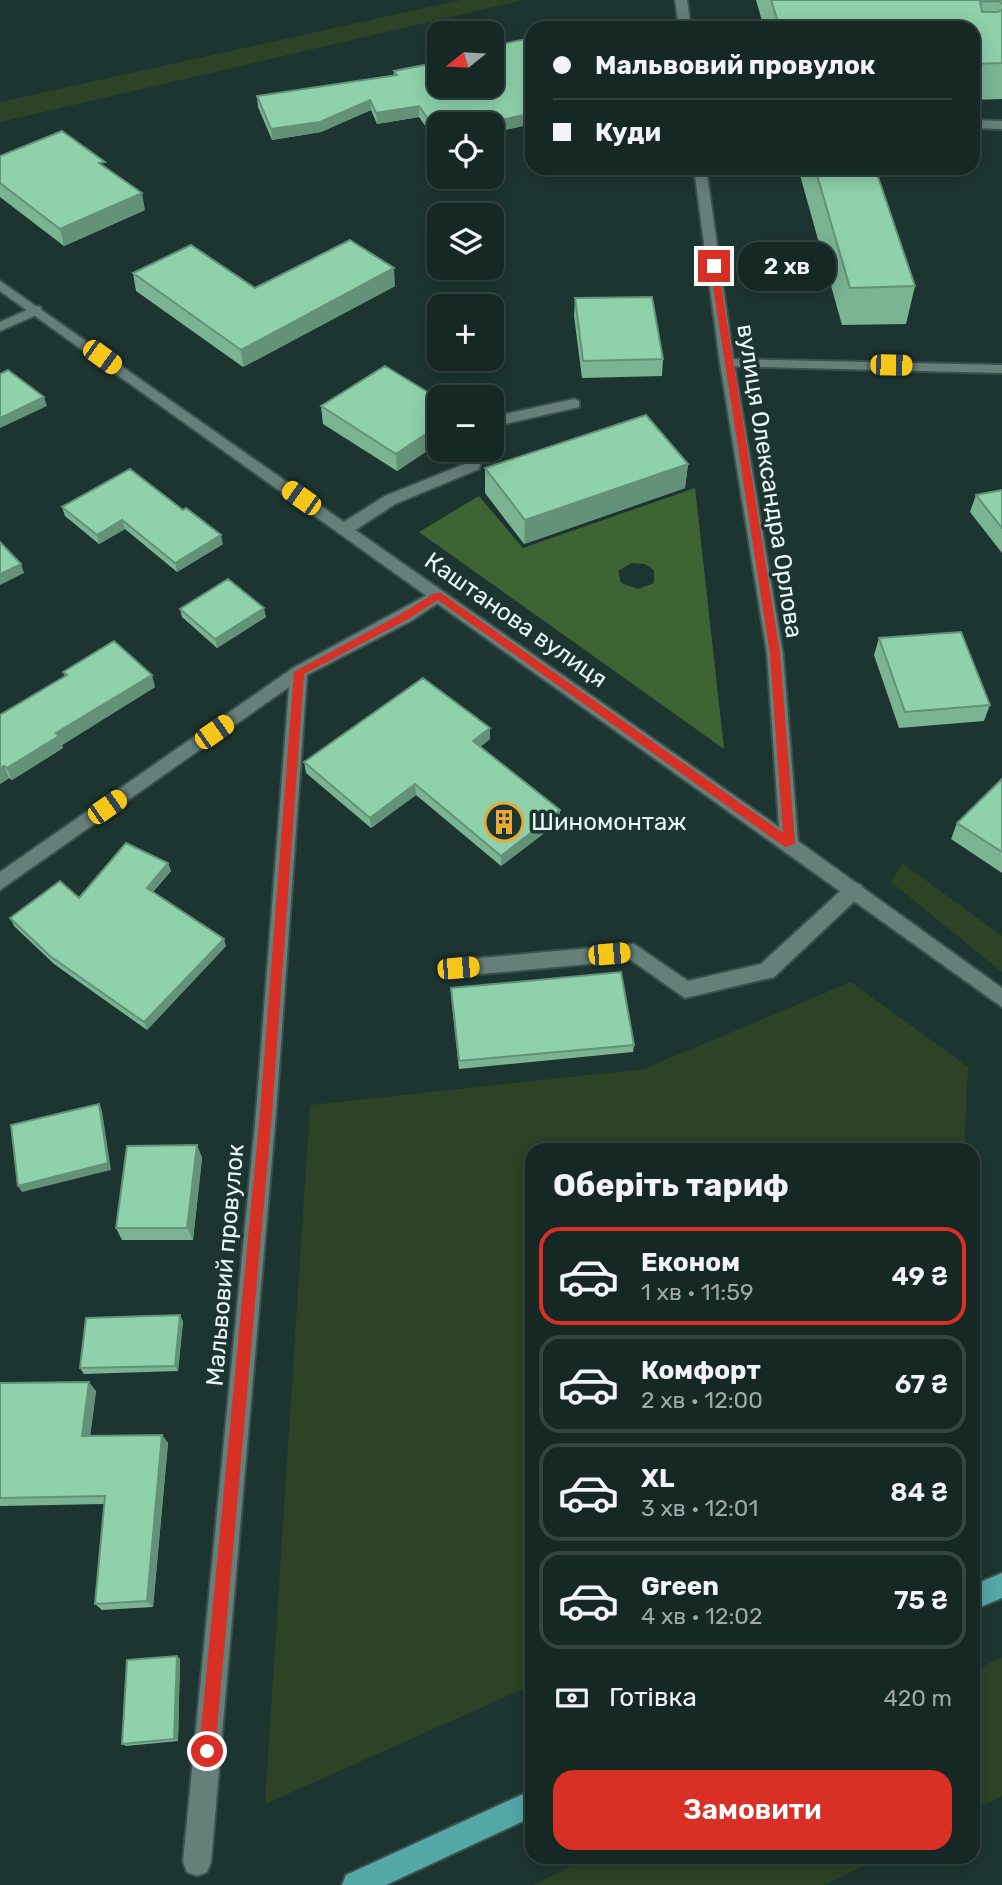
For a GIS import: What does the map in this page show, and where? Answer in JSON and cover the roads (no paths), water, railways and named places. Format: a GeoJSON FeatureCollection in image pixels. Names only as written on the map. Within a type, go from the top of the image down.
{"type":"FeatureCollection","features":[{"type":"Feature","properties":{"kind":"main road"},"geometry":{"type":"LineString","coordinates":[[980,1595],[1002,1585]]}},
{"type":"Feature","properties":{"kind":"main road"},"geometry":{"type":"LineString","coordinates":[[356,1885],[525,1806]]}},
{"type":"Feature","properties":{"kind":"street"},"geometry":{"type":"LineString","coordinates":[[681,0],[684,21]]}},
{"type":"Feature","properties":{"kind":"street"},"geometry":{"type":"LineString","coordinates":[[980,124],[1002,125]]}},
{"type":"Feature","properties":{"kind":"street","name":"вулиця Олександра Орлова"},"geometry":{"type":"LineString","coordinates":[[702,175],[727,363],[775,654],[789,844]]}},
{"type":"Feature","properties":{"kind":"street","name":"Каштанова вулиця"},"geometry":{"type":"LineString","coordinates":[[0,285],[854,890],[1002,999]]}},
{"type":"Feature","properties":{"kind":"street"},"geometry":{"type":"LineString","coordinates":[[0,327],[36,310]]}},
{"type":"Feature","properties":{"kind":"street"},"geometry":{"type":"LineString","coordinates":[[727,363],[1002,369]]}},
{"type":"Feature","properties":{"kind":"street"},"geometry":{"type":"LineString","coordinates":[[504,419],[574,404]]}},
{"type":"Feature","properties":{"kind":"street"},"geometry":{"type":"LineString","coordinates":[[345,529],[390,500],[474,466],[475,462]]}},
{"type":"Feature","properties":{"kind":"street"},"geometry":{"type":"LineString","coordinates":[[0,882],[299,672],[405,617],[438,595]]}},
{"type":"Feature","properties":{"kind":"street","name":"Мальвовий провулок"},"geometry":{"type":"LineString","coordinates":[[197,1863],[266,1113],[299,672]]}},
{"type":"Feature","properties":{"kind":"street"},"geometry":{"type":"LineString","coordinates":[[458,968],[634,952],[685,990],[767,971],[854,890]]}},
{"type":"Feature","properties":{"kind":"place","name":"Шиномонтаж"},"geometry":{"type":"Point","coordinates":[504,822]}}]}
